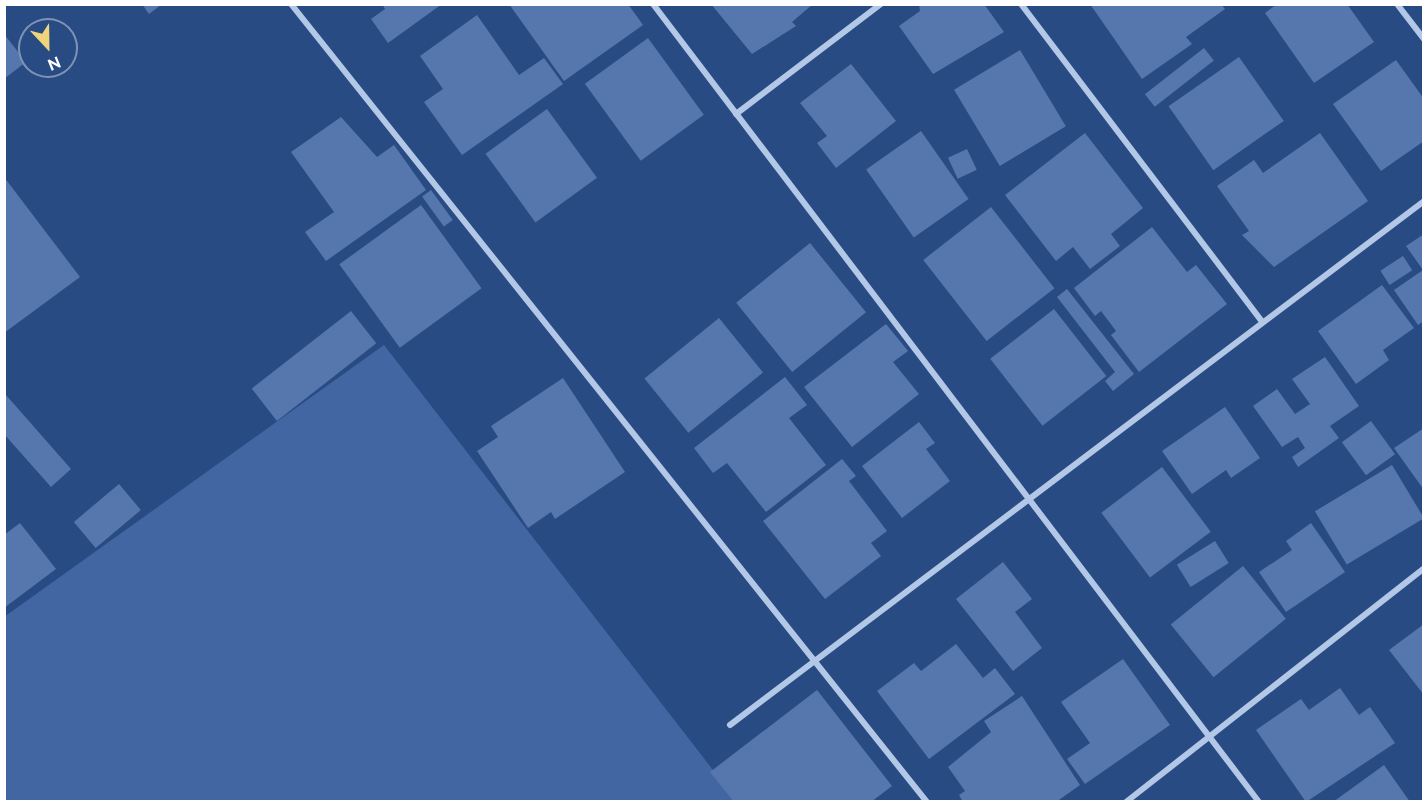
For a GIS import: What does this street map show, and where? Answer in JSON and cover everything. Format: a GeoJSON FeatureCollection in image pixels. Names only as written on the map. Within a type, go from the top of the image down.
{"type":"FeatureCollection","features":[{"type":"Feature","properties":{"kind":"street"},"geometry":{"type":"LineString","coordinates":[[291,4],[811,663],[927,801]]}},
{"type":"Feature","properties":{"kind":"street"},"geometry":{"type":"LineString","coordinates":[[653,4],[1259,801]]}},
{"type":"Feature","properties":{"kind":"street"},"geometry":{"type":"LineString","coordinates":[[736,114],[881,4]]}},
{"type":"Feature","properties":{"kind":"street"},"geometry":{"type":"LineString","coordinates":[[1021,4],[1262,322]]}},
{"type":"Feature","properties":{"kind":"street"},"geometry":{"type":"LineString","coordinates":[[1397,4],[1424,39]]}},
{"type":"Feature","properties":{"kind":"street"},"geometry":{"type":"LineString","coordinates":[[730,725],[1424,201]]}},
{"type":"Feature","properties":{"kind":"street"},"geometry":{"type":"LineString","coordinates":[[1126,801],[1424,568]]}},
{"type":"Feature","properties":{"kind":"shaded area"},"geometry":{"type":"Polygon","coordinates":[[[384,345],[737,801],[5,801],[4,617],[384,345]]]}},
{"type":"Feature","properties":{"kind":"building"},"geometry":{"type":"Polygon","coordinates":[[[142,4],[162,4],[149,14],[142,4]]]}},
{"type":"Feature","properties":{"kind":"building"},"geometry":{"type":"Polygon","coordinates":[[[382,4],[442,4],[388,43],[371,19],[385,9],[382,4]]]}},
{"type":"Feature","properties":{"kind":"building"},"geometry":{"type":"Polygon","coordinates":[[[509,4],[628,4],[643,25],[564,81],[509,4]]]}},
{"type":"Feature","properties":{"kind":"building"},"geometry":{"type":"Polygon","coordinates":[[[711,4],[813,4],[792,22],[796,26],[752,54],[711,4]]]}},
{"type":"Feature","properties":{"kind":"building"},"geometry":{"type":"Polygon","coordinates":[[[919,4],[984,4],[1004,32],[933,74],[899,26],[920,11],[919,4]]]}},
{"type":"Feature","properties":{"kind":"building"},"geometry":{"type":"Polygon","coordinates":[[[1090,4],[1221,4],[1225,9],[1186,37],[1192,44],[1142,79],[1090,4]]]}},
{"type":"Feature","properties":{"kind":"building"},"geometry":{"type":"Polygon","coordinates":[[[1277,4],[1347,4],[1374,42],[1314,83],[1265,13],[1277,4]]]}},
{"type":"Feature","properties":{"kind":"building"},"geometry":{"type":"Polygon","coordinates":[[[477,15],[519,75],[544,58],[563,84],[462,155],[424,102],[443,89],[420,56],[477,15]]]}},
{"type":"Feature","properties":{"kind":"building"},"geometry":{"type":"Polygon","coordinates":[[[4,34],[18,52],[18,68],[4,79],[4,34]]]}},
{"type":"Feature","properties":{"kind":"building"},"geometry":{"type":"Polygon","coordinates":[[[648,38],[704,115],[641,161],[585,84],[648,38]]]}},
{"type":"Feature","properties":{"kind":"building"},"geometry":{"type":"Polygon","coordinates":[[[1204,48],[1214,61],[1155,107],[1145,94],[1204,48]]]}},
{"type":"Feature","properties":{"kind":"building"},"geometry":{"type":"Polygon","coordinates":[[[1020,50],[1066,126],[1000,166],[954,90],[1020,50]]]}},
{"type":"Feature","properties":{"kind":"building"},"geometry":{"type":"Polygon","coordinates":[[[1239,57],[1284,121],[1213,170],[1169,106],[1239,57]]]}},
{"type":"Feature","properties":{"kind":"building"},"geometry":{"type":"Polygon","coordinates":[[[1396,60],[1424,99],[1424,141],[1381,171],[1333,104],[1396,60]]]}},
{"type":"Feature","properties":{"kind":"building"},"geometry":{"type":"Polygon","coordinates":[[[851,64],[896,121],[836,168],[817,143],[827,136],[800,103],[851,64]]]}},
{"type":"Feature","properties":{"kind":"building"},"geometry":{"type":"Polygon","coordinates":[[[547,109],[597,178],[535,222],[486,154],[547,109]]]}},
{"type":"Feature","properties":{"kind":"building"},"geometry":{"type":"Polygon","coordinates":[[[341,117],[377,157],[394,145],[426,190],[326,261],[305,232],[334,212],[291,152],[341,117]]]}},
{"type":"Feature","properties":{"kind":"building"},"geometry":{"type":"Polygon","coordinates":[[[921,131],[969,199],[914,237],[866,169],[921,131]]]}},
{"type":"Feature","properties":{"kind":"building"},"geometry":{"type":"Polygon","coordinates":[[[1085,133],[1143,208],[1111,234],[1120,246],[1090,269],[1073,247],[1056,261],[1005,195],[1085,133]]]}},
{"type":"Feature","properties":{"kind":"building"},"geometry":{"type":"Polygon","coordinates":[[[1320,133],[1368,201],[1274,267],[1242,235],[1249,231],[1217,186],[1254,160],[1263,173],[1320,133]]]}},
{"type":"Feature","properties":{"kind":"building"},"geometry":{"type":"Polygon","coordinates":[[[967,149],[977,170],[958,179],[948,158],[967,149]]]}},
{"type":"Feature","properties":{"kind":"building"},"geometry":{"type":"Polygon","coordinates":[[[4,177],[80,277],[4,333],[4,177]]]}},
{"type":"Feature","properties":{"kind":"building"},"geometry":{"type":"Polygon","coordinates":[[[431,190],[453,220],[444,226],[422,196],[431,190]]]}},
{"type":"Feature","properties":{"kind":"building"},"geometry":{"type":"Polygon","coordinates":[[[421,205],[482,288],[400,348],[339,264],[421,205]]]}},
{"type":"Feature","properties":{"kind":"building"},"geometry":{"type":"Polygon","coordinates":[[[991,207],[1054,288],[987,341],[923,260],[991,207]]]}},
{"type":"Feature","properties":{"kind":"building"},"geometry":{"type":"Polygon","coordinates":[[[1152,227],[1187,272],[1196,265],[1227,304],[1139,372],[1111,335],[1116,331],[1101,311],[1095,316],[1074,288],[1152,227]]]}},
{"type":"Feature","properties":{"kind":"building"},"geometry":{"type":"Polygon","coordinates":[[[1424,234],[1424,321],[1418,325],[1394,290],[1423,270],[1406,246],[1424,234]]]}},
{"type":"Feature","properties":{"kind":"building"},"geometry":{"type":"Polygon","coordinates":[[[810,243],[866,312],[792,372],[736,303],[810,243]]]}},
{"type":"Feature","properties":{"kind":"building"},"geometry":{"type":"Polygon","coordinates":[[[1403,256],[1412,270],[1390,285],[1380,271],[1403,256]]]}},
{"type":"Feature","properties":{"kind":"building"},"geometry":{"type":"Polygon","coordinates":[[[1382,285],[1414,328],[1383,350],[1389,360],[1356,384],[1318,331],[1382,285]]]}},
{"type":"Feature","properties":{"kind":"building"},"geometry":{"type":"Polygon","coordinates":[[[1067,289],[1134,374],[1113,391],[1105,381],[1115,372],[1057,297],[1067,289]]]}},
{"type":"Feature","properties":{"kind":"building"},"geometry":{"type":"Polygon","coordinates":[[[1054,309],[1106,376],[1043,426],[990,359],[1054,309]]]}},
{"type":"Feature","properties":{"kind":"building"},"geometry":{"type":"Polygon","coordinates":[[[351,311],[376,343],[277,421],[252,389],[351,311]]]}},
{"type":"Feature","properties":{"kind":"building"},"geometry":{"type":"Polygon","coordinates":[[[719,318],[763,372],[688,433],[644,378],[719,318]]]}},
{"type":"Feature","properties":{"kind":"building"},"geometry":{"type":"Polygon","coordinates":[[[886,324],[908,351],[893,362],[919,394],[852,447],[804,387],[886,324]]]}},
{"type":"Feature","properties":{"kind":"building"},"geometry":{"type":"Polygon","coordinates":[[[1325,357],[1359,406],[1330,426],[1339,438],[1298,467],[1292,457],[1305,448],[1298,437],[1282,447],[1253,406],[1277,389],[1295,414],[1310,404],[1292,379],[1325,357]]]}},
{"type":"Feature","properties":{"kind":"building"},"geometry":{"type":"Polygon","coordinates":[[[785,377],[807,405],[789,418],[826,465],[766,512],[727,463],[713,473],[694,448],[785,377]]]}},
{"type":"Feature","properties":{"kind":"building"},"geometry":{"type":"Polygon","coordinates":[[[563,378],[625,472],[555,519],[551,512],[528,528],[477,451],[498,437],[491,426],[563,378]]]}},
{"type":"Feature","properties":{"kind":"building"},"geometry":{"type":"Polygon","coordinates":[[[6,395],[71,469],[51,487],[4,434],[6,395]]]}},
{"type":"Feature","properties":{"kind":"building"},"geometry":{"type":"Polygon","coordinates":[[[1225,407],[1260,458],[1231,478],[1226,470],[1192,494],[1162,451],[1225,407]]]}},
{"type":"Feature","properties":{"kind":"building"},"geometry":{"type":"Polygon","coordinates":[[[1371,421],[1395,454],[1366,475],[1342,442],[1371,421]]]}},
{"type":"Feature","properties":{"kind":"building"},"geometry":{"type":"Polygon","coordinates":[[[919,422],[935,443],[926,449],[950,481],[902,518],[862,466],[919,422]]]}},
{"type":"Feature","properties":{"kind":"building"},"geometry":{"type":"Polygon","coordinates":[[[1424,428],[1424,490],[1394,448],[1424,428]]]}},
{"type":"Feature","properties":{"kind":"building"},"geometry":{"type":"Polygon","coordinates":[[[842,459],[856,476],[849,481],[887,531],[871,543],[881,556],[825,599],[763,521],[842,459]]]}},
{"type":"Feature","properties":{"kind":"building"},"geometry":{"type":"Polygon","coordinates":[[[1392,465],[1424,518],[1347,564],[1315,511],[1392,465]]]}},
{"type":"Feature","properties":{"kind":"building"},"geometry":{"type":"Polygon","coordinates":[[[1162,467],[1211,532],[1150,577],[1101,513],[1162,467]]]}},
{"type":"Feature","properties":{"kind":"building"},"geometry":{"type":"Polygon","coordinates":[[[119,484],[141,510],[96,548],[74,522],[119,484]]]}},
{"type":"Feature","properties":{"kind":"building"},"geometry":{"type":"Polygon","coordinates":[[[20,523],[56,569],[4,608],[4,535],[20,523]]]}},
{"type":"Feature","properties":{"kind":"building"},"geometry":{"type":"Polygon","coordinates":[[[1311,523],[1345,572],[1286,612],[1259,572],[1292,550],[1286,541],[1311,523]]]}},
{"type":"Feature","properties":{"kind":"building"},"geometry":{"type":"Polygon","coordinates":[[[1215,541],[1229,563],[1191,587],[1177,565],[1215,541]]]}},
{"type":"Feature","properties":{"kind":"building"},"geometry":{"type":"Polygon","coordinates":[[[1003,562],[1032,599],[1015,612],[1042,648],[1013,671],[956,599],[1003,562]]]}},
{"type":"Feature","properties":{"kind":"building"},"geometry":{"type":"Polygon","coordinates":[[[1243,566],[1286,619],[1214,677],[1171,625],[1243,566]]]}},
{"type":"Feature","properties":{"kind":"building"},"geometry":{"type":"Polygon","coordinates":[[[1424,624],[1424,695],[1389,650],[1424,624]]]}},
{"type":"Feature","properties":{"kind":"building"},"geometry":{"type":"Polygon","coordinates":[[[956,644],[983,678],[995,668],[1015,694],[929,759],[877,691],[914,663],[921,671],[956,644]]]}},
{"type":"Feature","properties":{"kind":"building"},"geometry":{"type":"Polygon","coordinates":[[[1123,659],[1170,725],[1085,784],[1067,759],[1090,743],[1061,702],[1123,659]]]}},
{"type":"Feature","properties":{"kind":"building"},"geometry":{"type":"Polygon","coordinates":[[[1340,688],[1359,715],[1370,707],[1395,743],[1306,802],[1256,730],[1301,699],[1309,710],[1340,688]]]}},
{"type":"Feature","properties":{"kind":"building"},"geometry":{"type":"Polygon","coordinates":[[[817,690],[892,786],[871,802],[734,802],[710,772],[817,690]]]}},
{"type":"Feature","properties":{"kind":"building"},"geometry":{"type":"Polygon","coordinates":[[[1022,696],[1080,785],[1056,802],[963,802],[959,795],[965,791],[948,767],[991,732],[984,721],[1022,696]]]}},
{"type":"Feature","properties":{"kind":"building"},"geometry":{"type":"Polygon","coordinates":[[[1384,765],[1410,802],[1333,802],[1384,765]]]}}]}
